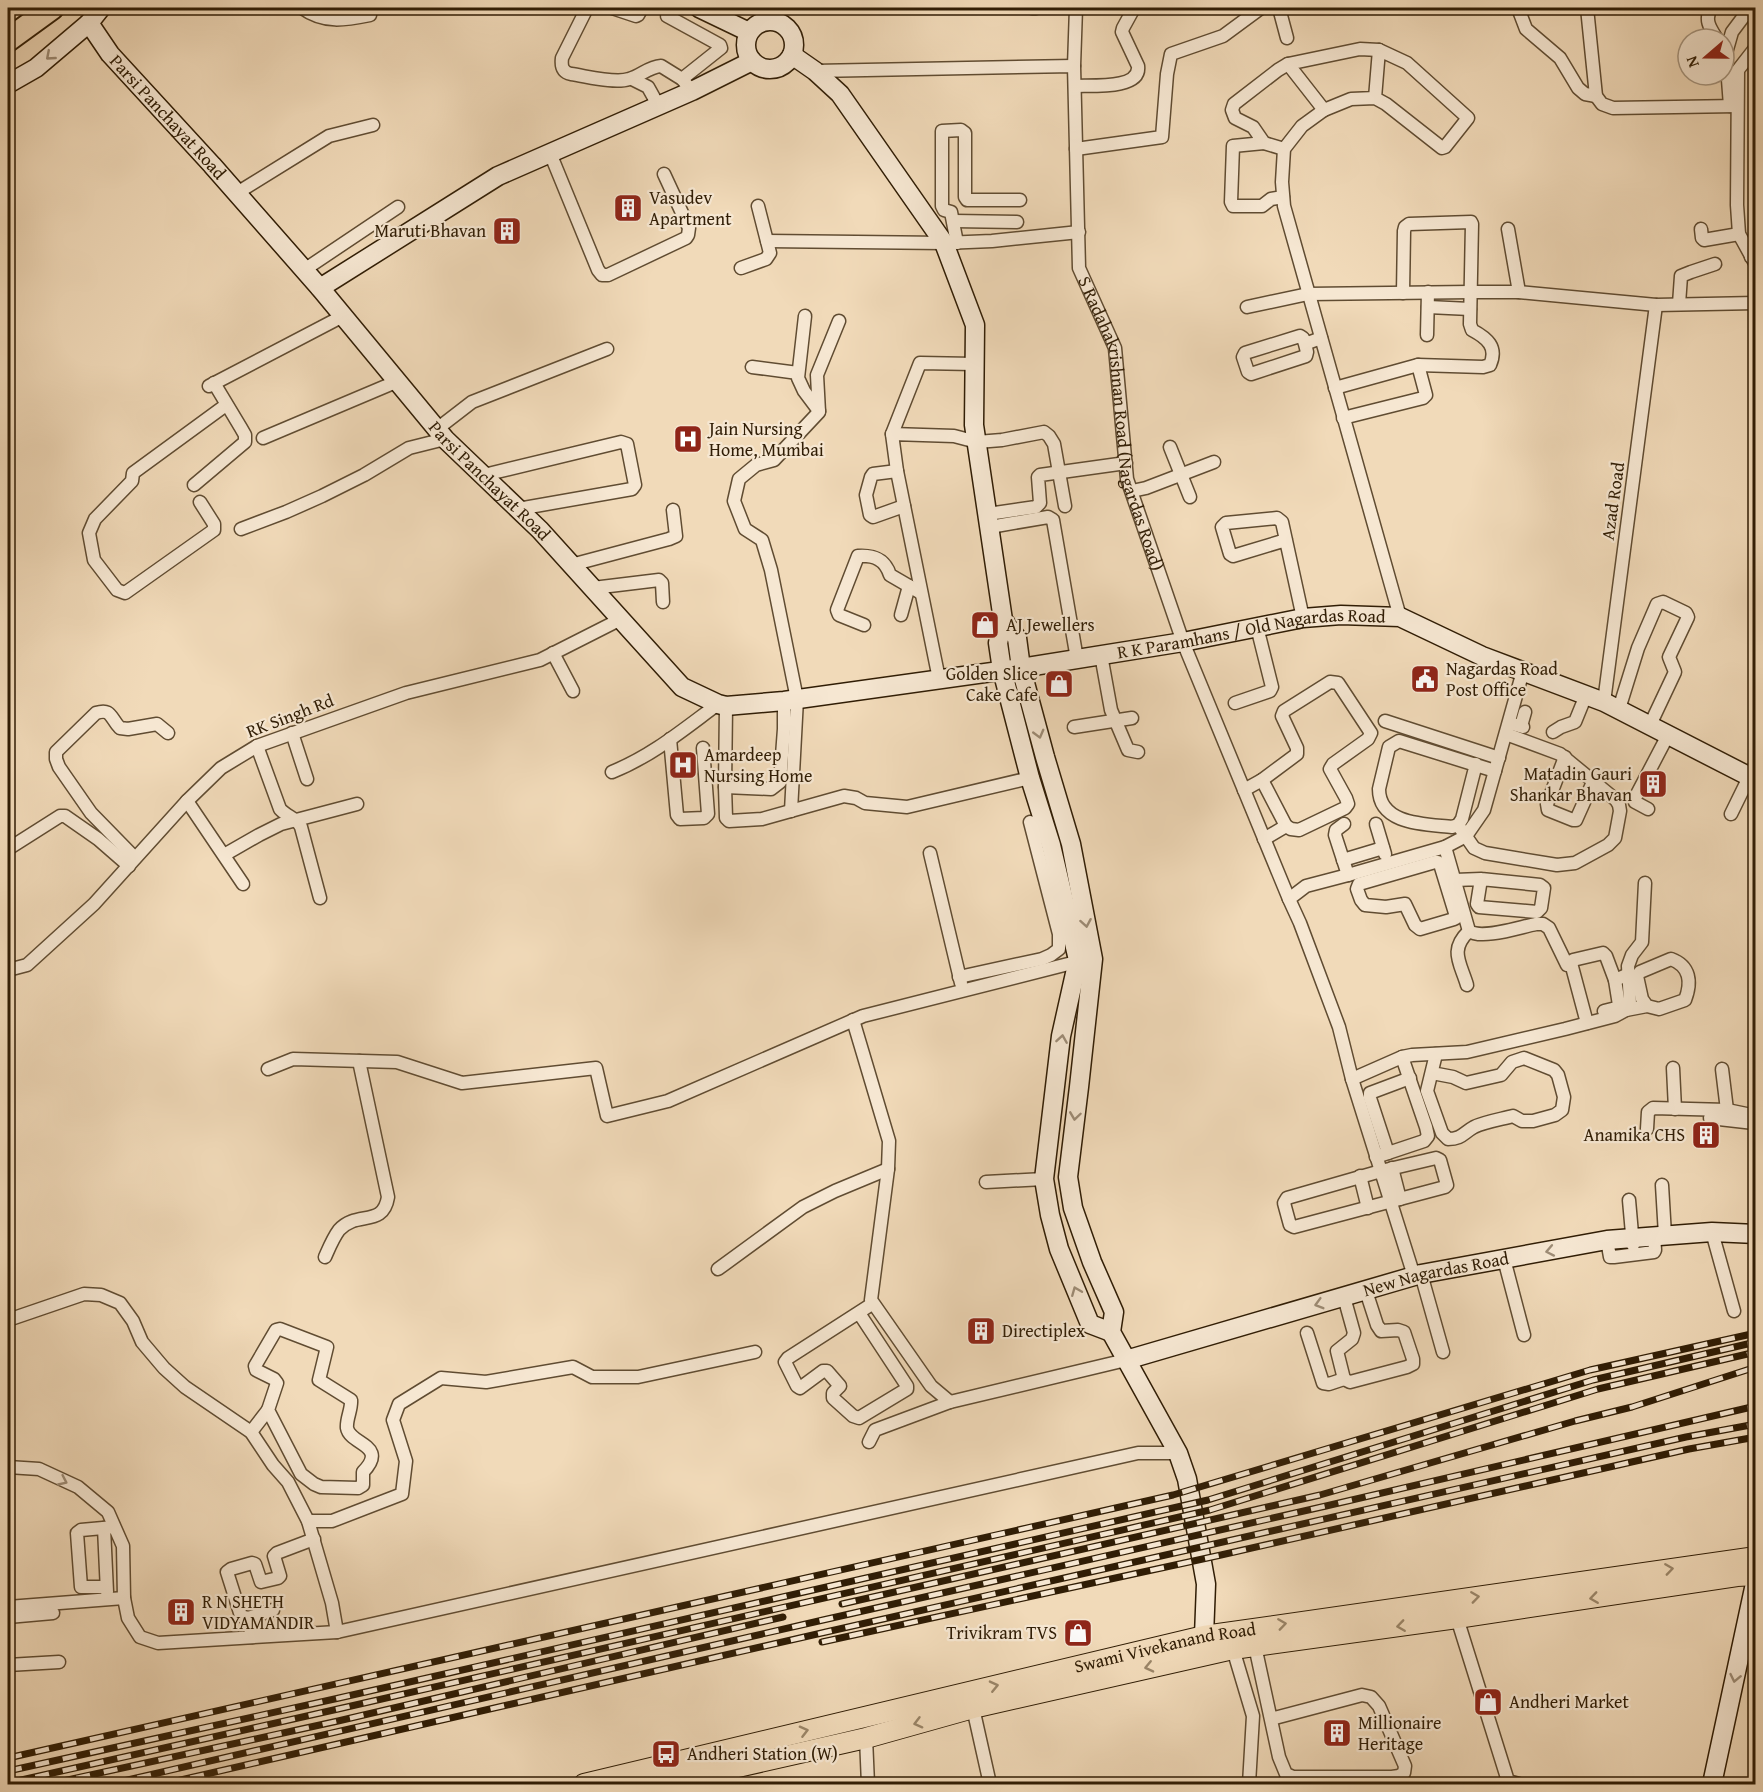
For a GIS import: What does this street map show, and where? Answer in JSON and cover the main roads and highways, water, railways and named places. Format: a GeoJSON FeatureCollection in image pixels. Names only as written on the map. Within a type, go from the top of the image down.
{"type":"FeatureCollection","features":[{"type":"Feature","properties":{"kind":"highway"},"geometry":{"type":"LineString","coordinates":[[8,40],[52,8]]}},
{"type":"Feature","properties":{"kind":"main road"},"geometry":{"type":"LineString","coordinates":[[8,84],[36,68],[89,23],[101,8]]}},
{"type":"Feature","properties":{"kind":"main road"},"geometry":{"type":"LineString","coordinates":[[699,8],[749,32]]}},
{"type":"Feature","properties":{"kind":"main road"},"geometry":{"type":"LineString","coordinates":[[766,14],[784,25],[790,32],[794,47],[792,55],[787,62],[773,69],[758,66],[752,61],[746,47],[749,32],[761,22],[766,14]]}},
{"type":"Feature","properties":{"kind":"main road","name":"Parsi Panchayat Road"},"geometry":{"type":"LineString","coordinates":[[89,23],[110,54],[320,288],[441,434],[540,530],[682,687],[722,705],[791,700],[1002,670]]}},
{"type":"Feature","properties":{"kind":"main road"},"geometry":{"type":"LineString","coordinates":[[792,55],[840,93],[951,243],[975,325],[974,425],[1003,620],[998,644],[1002,670],[1030,778],[1057,901],[1085,959],[1061,1036],[1044,1179],[1059,1249],[1090,1324],[1111,1332]]}},
{"type":"Feature","properties":{"kind":"main road"},"geometry":{"type":"LineString","coordinates":[[320,288],[498,176],[658,105],[687,85],[752,61]]}},
{"type":"Feature","properties":{"kind":"main road","name":"R K Paramhans / Old Nagardas Road"},"geometry":{"type":"LineString","coordinates":[[1002,670],[1183,642],[1303,618],[1341,615],[1400,617],[1482,656],[1612,706],[1668,735],[1754,774]]}},
{"type":"Feature","properties":{"kind":"main road"},"geometry":{"type":"LineString","coordinates":[[1003,620],[1017,638],[1021,668],[1071,844],[1085,959],[1079,1087],[1068,1178],[1073,1208],[1092,1262],[1114,1312],[1111,1332],[1178,1453],[1188,1479],[1206,1584],[1205,1645]]}},
{"type":"Feature","properties":{"kind":"main road","name":"New Nagardas Road"},"geometry":{"type":"LineString","coordinates":[[1126,1360],[1417,1275],[1607,1240],[1644,1242],[1712,1232],[1755,1234]]}},
{"type":"Feature","properties":{"kind":"main road"},"geometry":{"type":"LineString","coordinates":[[1090,1324],[1114,1312]]}},
{"type":"Feature","properties":{"kind":"main road","name":"Swami Vivekanand Road"},"geometry":{"type":"LineString","coordinates":[[584,1785],[1205,1645],[1755,1557]]}},
{"type":"Feature","properties":{"kind":"main road","name":"Swami Vivekanand Road"},"geometry":{"type":"LineString","coordinates":[[663,1785],[866,1738],[1205,1645],[1233,1649],[1737,1576],[1755,1577]]}},
{"type":"Feature","properties":{"kind":"main road"},"geometry":{"type":"LineString","coordinates":[[1712,1785],[1755,1577]]}},
{"type":"Feature","properties":{"kind":"railway"},"geometry":{"type":"LineString","coordinates":[[8,1758],[1173,1495],[1590,1370],[1756,1333]]}},
{"type":"Feature","properties":{"kind":"railway"},"geometry":{"type":"LineString","coordinates":[[8,1771],[1208,1500],[1593,1380],[1756,1342]]}},
{"type":"Feature","properties":{"kind":"railway"},"geometry":{"type":"LineString","coordinates":[[8,1783],[1210,1510],[1598,1389],[1756,1352]]}},
{"type":"Feature","properties":{"kind":"railway"},"geometry":{"type":"LineString","coordinates":[[842,1604],[1320,1495],[1575,1421],[1632,1407],[1756,1367]]}},
{"type":"Feature","properties":{"kind":"railway"},"geometry":{"type":"LineString","coordinates":[[110,1784],[1756,1406]]}},
{"type":"Feature","properties":{"kind":"railway"},"geometry":{"type":"LineString","coordinates":[[163,1784],[1686,1437],[1756,1424]]}},
{"type":"Feature","properties":{"kind":"railway"},"geometry":{"type":"LineString","coordinates":[[822,1642],[1689,1449],[1756,1437]]}},
{"type":"Feature","properties":{"kind":"railway"},"geometry":{"type":"LineString","coordinates":[[49,1784],[338,1721],[783,1617]]}},
{"type":"Feature","properties":{"kind":"place","name":"Vasudev Apartment"},"geometry":{"type":"Point","coordinates":[628,208]}},
{"type":"Feature","properties":{"kind":"place","name":"Maruti Bhavan"},"geometry":{"type":"Point","coordinates":[507,231]}},
{"type":"Feature","properties":{"kind":"place","name":"Jain Nursing Home, Mumbai"},"geometry":{"type":"Point","coordinates":[688,439]}},
{"type":"Feature","properties":{"kind":"place","name":"AJ Jewellers"},"geometry":{"type":"Point","coordinates":[985,625]}},
{"type":"Feature","properties":{"kind":"place","name":"Nagardas Road Post Office"},"geometry":{"type":"Point","coordinates":[1425,679]}},
{"type":"Feature","properties":{"kind":"place","name":"Golden Slice Cake Cafe"},"geometry":{"type":"Point","coordinates":[1059,684]}},
{"type":"Feature","properties":{"kind":"place","name":"Amardeep Nursing Home"},"geometry":{"type":"Point","coordinates":[683,765]}},
{"type":"Feature","properties":{"kind":"place","name":"Matadin Gauri Shankar Bhavan"},"geometry":{"type":"Point","coordinates":[1653,784]}},
{"type":"Feature","properties":{"kind":"place","name":"Anamika CHS"},"geometry":{"type":"Point","coordinates":[1706,1135]}},
{"type":"Feature","properties":{"kind":"place","name":"Directiplex"},"geometry":{"type":"Point","coordinates":[981,1331]}},
{"type":"Feature","properties":{"kind":"place","name":"R N SHETH VIDYAMANDIR"},"geometry":{"type":"Point","coordinates":[181,1612]}},
{"type":"Feature","properties":{"kind":"place","name":"Trivikram TVS"},"geometry":{"type":"Point","coordinates":[1078,1633]}},
{"type":"Feature","properties":{"kind":"place","name":"Andheri Market"},"geometry":{"type":"Point","coordinates":[1488,1702]}},
{"type":"Feature","properties":{"kind":"place","name":"Millionaire Heritage"},"geometry":{"type":"Point","coordinates":[1337,1733]}},
{"type":"Feature","properties":{"kind":"place","name":"Andheri Station (W)"},"geometry":{"type":"Point","coordinates":[666,1754]}}]}
